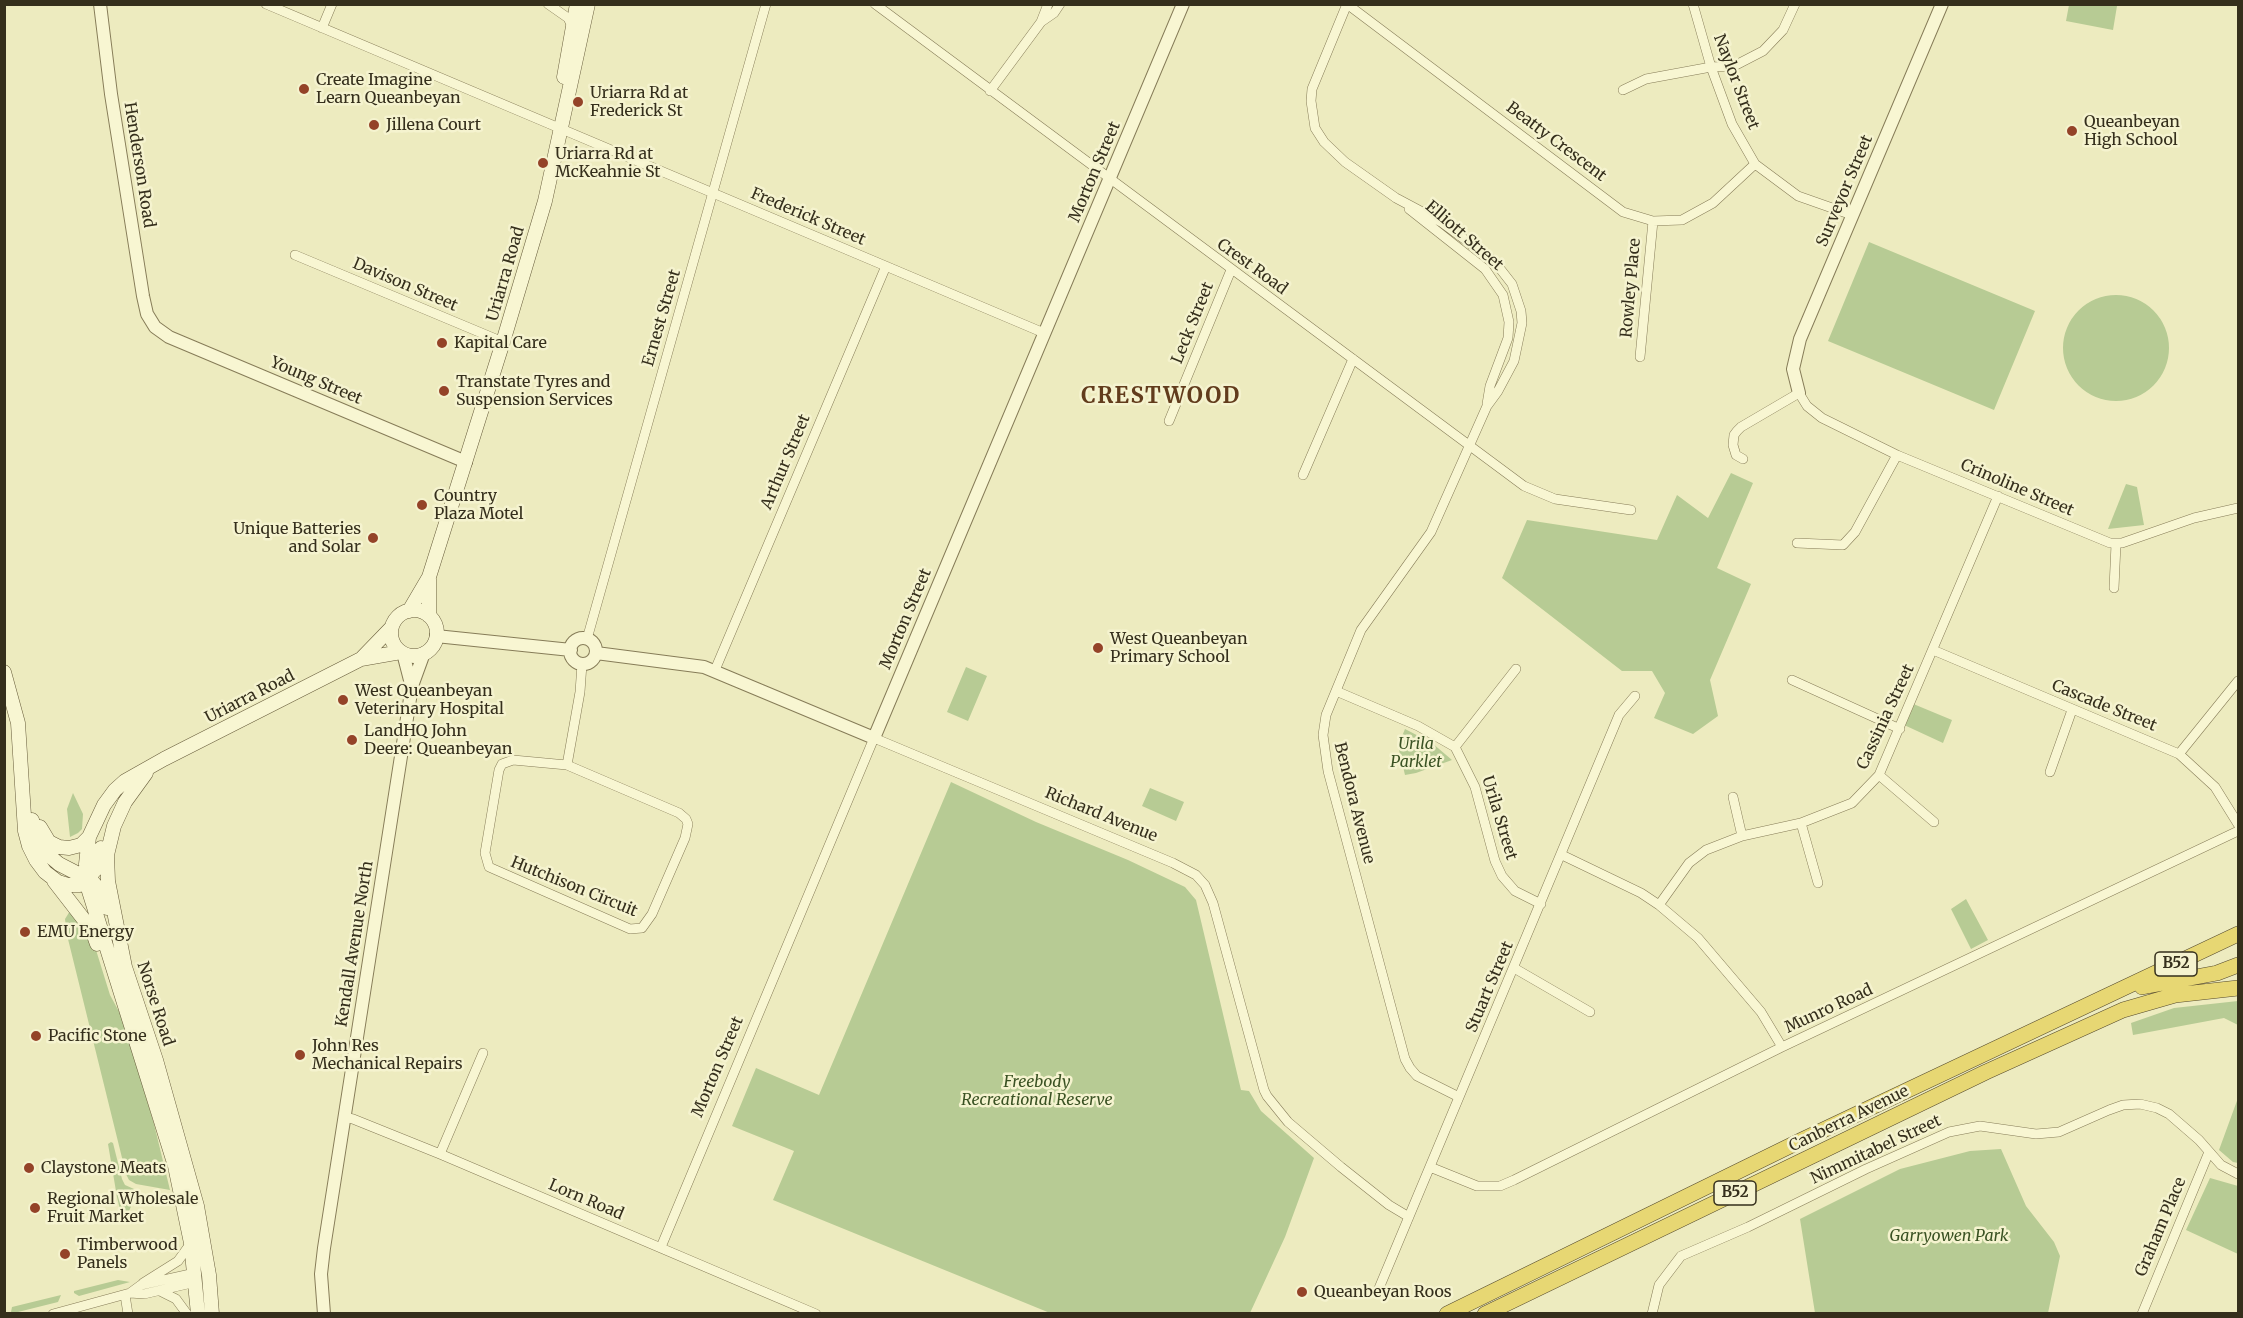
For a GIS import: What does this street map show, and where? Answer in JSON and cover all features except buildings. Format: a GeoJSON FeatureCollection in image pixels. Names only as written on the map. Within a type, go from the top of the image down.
{"type":"FeatureCollection","features":[{"type":"Feature","properties":{"kind":"highway","name":"Canberra Avenue"},"geometry":{"type":"LineString","coordinates":[[1447,1314],[1812,1135],[2238,934]]}},
{"type":"Feature","properties":{"kind":"highway","name":"Canberra Avenue"},"geometry":{"type":"LineString","coordinates":[[2112,994],[2222,972],[2238,965]]}},
{"type":"Feature","properties":{"kind":"highway","name":"Canberra Avenue"},"geometry":{"type":"LineString","coordinates":[[1485,1314],[1986,1072],[2114,1014],[2162,998],[2190,992],[2238,988]]}},
{"type":"Feature","properties":{"kind":"main road","name":"Uriarra Road"},"geometry":{"type":"LineString","coordinates":[[561,122],[565,75],[577,4]]}},
{"type":"Feature","properties":{"kind":"main road","name":"Uriarra Road"},"geometry":{"type":"LineString","coordinates":[[409,610],[429,577],[549,189],[561,122],[588,4]]}},
{"type":"Feature","properties":{"kind":"main road","name":"Uriarra Road"},"geometry":{"type":"LineString","coordinates":[[429,577],[429,616]]}},
{"type":"Feature","properties":{"kind":"main road"},"geometry":{"type":"LineString","coordinates":[[409,610],[417,610],[429,616],[435,625],[436,636],[432,646],[424,653],[413,656],[402,652],[393,642],[391,628],[397,617],[409,610]]}},
{"type":"Feature","properties":{"kind":"main road","name":"Uriarra Road"},"geometry":{"type":"LineString","coordinates":[[361,659],[391,628]]}},
{"type":"Feature","properties":{"kind":"main road","name":"Uriarra Road"},"geometry":{"type":"LineString","coordinates":[[159,762],[361,659],[402,652]]}},
{"type":"Feature","properties":{"kind":"main road"},"geometry":{"type":"LineString","coordinates":[[4,672],[18,723],[27,841],[36,860],[93,932],[113,993],[128,1015]]}},
{"type":"Feature","properties":{"kind":"main road","name":"Norse Road"},"geometry":{"type":"LineString","coordinates":[[159,762],[133,790],[120,809],[107,861],[108,881],[125,967],[189,1171],[202,1276],[198,1314]]}},
{"type":"Feature","properties":{"kind":"main road","name":"Norse Road"},"geometry":{"type":"LineString","coordinates":[[159,762],[125,781],[100,810],[89,837],[87,878],[175,1167],[191,1243],[212,1314]]}},
{"type":"Feature","properties":{"kind":"main road"},"geometry":{"type":"LineString","coordinates":[[23,774],[33,827],[41,848],[54,861],[87,878],[104,897],[125,967]]}},
{"type":"Feature","properties":{"kind":"main road"},"geometry":{"type":"LineString","coordinates":[[51,877],[61,884],[80,885],[97,868],[107,823],[133,790]]}},
{"type":"Feature","properties":{"kind":"main road"},"geometry":{"type":"LineString","coordinates":[[29,798],[42,832],[52,844],[72,848],[84,843],[89,837]]}},
{"type":"Feature","properties":{"kind":"street","name":"Henderson Road"},"geometry":{"type":"LineString","coordinates":[[100,4],[111,94],[143,296],[147,314],[155,327]]}},
{"type":"Feature","properties":{"kind":"street","name":"Frederick Street"},"geometry":{"type":"LineString","coordinates":[[266,4],[561,122],[712,193],[1044,333]]}},
{"type":"Feature","properties":{"kind":"street"},"geometry":{"type":"LineString","coordinates":[[322,28],[332,4]]}},
{"type":"Feature","properties":{"kind":"street"},"geometry":{"type":"LineString","coordinates":[[550,5],[563,7],[570,4]]}},
{"type":"Feature","properties":{"kind":"street","name":"Ernest Street"},"geometry":{"type":"LineString","coordinates":[[587,639],[766,4]]}},
{"type":"Feature","properties":{"kind":"street","name":"Crest Road"},"geometry":{"type":"LineString","coordinates":[[874,4],[1468,446],[1534,492],[1554,499],[1631,510]]}},
{"type":"Feature","properties":{"kind":"street"},"geometry":{"type":"LineString","coordinates":[[990,91],[1041,22],[1048,4]]}},
{"type":"Feature","properties":{"kind":"street"},"geometry":{"type":"LineString","coordinates":[[1041,22],[1054,13],[1060,4]]}},
{"type":"Feature","properties":{"kind":"street","name":"Morton Street"},"geometry":{"type":"LineString","coordinates":[[660,1247],[1183,4]]}},
{"type":"Feature","properties":{"kind":"street","name":"Elliott Street"},"geometry":{"type":"LineString","coordinates":[[1347,4],[1312,88],[1314,121],[1324,142],[1345,162],[1396,198],[1485,269],[1503,295],[1509,322],[1508,338],[1490,386],[1486,406]]}},
{"type":"Feature","properties":{"kind":"street","name":"Beatty Crescent"},"geometry":{"type":"LineString","coordinates":[[1347,4],[1623,212],[1653,221],[1682,220],[1713,203],[1755,164]]}},
{"type":"Feature","properties":{"kind":"street","name":"Naylor Street"},"geometry":{"type":"LineString","coordinates":[[1693,4],[1711,67],[1732,124],[1755,164],[1798,196],[1852,215]]}},
{"type":"Feature","properties":{"kind":"street"},"geometry":{"type":"LineString","coordinates":[[1623,90],[1646,79],[1711,67],[1734,66],[1763,51],[1783,30],[1795,4]]}},
{"type":"Feature","properties":{"kind":"street","name":"Surveyor Street"},"geometry":{"type":"LineString","coordinates":[[1799,393],[1793,376],[1796,352],[1942,4]]}},
{"type":"Feature","properties":{"kind":"street"},"geometry":{"type":"LineString","coordinates":[[550,5],[570,19],[572,29]]}},
{"type":"Feature","properties":{"kind":"street","name":"Elliott Street"},"geometry":{"type":"LineString","coordinates":[[1396,198],[1441,222],[1494,261],[1517,295],[1522,323],[1518,349],[1504,380],[1486,406],[1468,446]]}},
{"type":"Feature","properties":{"kind":"street","name":"Rowley Place"},"geometry":{"type":"LineString","coordinates":[[1640,357],[1653,221]]}},
{"type":"Feature","properties":{"kind":"street","name":"Davison Street"},"geometry":{"type":"LineString","coordinates":[[295,255],[503,342]]}},
{"type":"Feature","properties":{"kind":"street","name":"Arthur Street"},"geometry":{"type":"LineString","coordinates":[[715,670],[886,266]]}},
{"type":"Feature","properties":{"kind":"street","name":"Leck Street"},"geometry":{"type":"LineString","coordinates":[[1169,421],[1231,270]]}},
{"type":"Feature","properties":{"kind":"street","name":"Young Street"},"geometry":{"type":"LineString","coordinates":[[155,327],[169,337],[466,462]]}},
{"type":"Feature","properties":{"kind":"street"},"geometry":{"type":"LineString","coordinates":[[1303,475],[1353,359]]}},
{"type":"Feature","properties":{"kind":"street"},"geometry":{"type":"LineString","coordinates":[[1743,459],[1736,455],[1733,445],[1737,431],[1799,393]]}},
{"type":"Feature","properties":{"kind":"street","name":"Crinoline Street"},"geometry":{"type":"LineString","coordinates":[[1799,393],[1807,406],[1822,418],[1897,454],[2116,544]]}},
{"type":"Feature","properties":{"kind":"street","name":"Bendora Avenue"},"geometry":{"type":"LineString","coordinates":[[1459,1097],[1417,1076],[1405,1059],[1324,753],[1324,723],[1361,630],[1431,532],[1468,446]]}},
{"type":"Feature","properties":{"kind":"street"},"geometry":{"type":"LineString","coordinates":[[1797,543],[1843,544],[1855,532],[1897,454]]}},
{"type":"Feature","properties":{"kind":"street","name":"Cassinia Street"},"geometry":{"type":"LineString","coordinates":[[1659,905],[1669,888],[1696,856],[1706,850],[1742,836],[1802,823],[1852,802],[1879,775],[1998,496]]}},
{"type":"Feature","properties":{"kind":"street"},"geometry":{"type":"LineString","coordinates":[[2115,588],[2116,544],[2194,518],[2238,508]]}},
{"type":"Feature","properties":{"kind":"street"},"geometry":{"type":"LineString","coordinates":[[436,636],[571,650]]}},
{"type":"Feature","properties":{"kind":"street"},"geometry":{"type":"LineString","coordinates":[[587,639],[595,646],[596,654],[592,660],[582,664],[575,661],[571,650],[574,642],[587,639]]}},
{"type":"Feature","properties":{"kind":"street","name":"Cascade Street"},"geometry":{"type":"LineString","coordinates":[[1934,650],[2179,754],[2214,787],[2238,824]]}},
{"type":"Feature","properties":{"kind":"street","name":"Kendall Avenue North"},"geometry":{"type":"LineString","coordinates":[[402,652],[412,686]]}},
{"type":"Feature","properties":{"kind":"street","name":"Kendall Avenue North"},"geometry":{"type":"LineString","coordinates":[[324,1314],[321,1274],[344,1117],[412,686],[424,653]]}},
{"type":"Feature","properties":{"kind":"street","name":"Richard Avenue"},"geometry":{"type":"LineString","coordinates":[[596,654],[715,670],[1173,863],[1196,875],[1210,894],[1267,1096],[1288,1122],[1389,1205],[1409,1217]]}},
{"type":"Feature","properties":{"kind":"street"},"geometry":{"type":"LineString","coordinates":[[567,765],[580,692],[582,664]]}},
{"type":"Feature","properties":{"kind":"street"},"geometry":{"type":"LineString","coordinates":[[1336,691],[1418,726],[1455,747],[1516,669]]}},
{"type":"Feature","properties":{"kind":"street"},"geometry":{"type":"LineString","coordinates":[[1792,680],[1900,729]]}},
{"type":"Feature","properties":{"kind":"street"},"geometry":{"type":"LineString","coordinates":[[2179,754],[2238,681]]}},
{"type":"Feature","properties":{"kind":"street","name":"Stuart Street"},"geometry":{"type":"LineString","coordinates":[[1377,1293],[1619,715],[1635,696]]}},
{"type":"Feature","properties":{"kind":"street"},"geometry":{"type":"LineString","coordinates":[[2050,771],[2072,710]]}},
{"type":"Feature","properties":{"kind":"street","name":"Urila Street"},"geometry":{"type":"LineString","coordinates":[[1455,747],[1475,787],[1495,861],[1502,876],[1508,886],[1541,904]]}},
{"type":"Feature","properties":{"kind":"street","name":"Hutchison Circuit"},"geometry":{"type":"LineString","coordinates":[[513,760],[567,765],[679,813],[686,819],[688,824],[685,838],[652,914],[642,928],[630,929],[496,872],[487,864],[485,853],[498,774],[502,764],[513,760]]}},
{"type":"Feature","properties":{"kind":"street"},"geometry":{"type":"LineString","coordinates":[[1879,775],[1934,822]]}},
{"type":"Feature","properties":{"kind":"street"},"geometry":{"type":"LineString","coordinates":[[1733,797],[1742,836]]}},
{"type":"Feature","properties":{"kind":"street"},"geometry":{"type":"LineString","coordinates":[[1802,823],[1818,883]]}},
{"type":"Feature","properties":{"kind":"street","name":"Munro Road"},"geometry":{"type":"LineString","coordinates":[[1430,1167],[1477,1186],[1500,1186],[1782,1047],[2238,831]]}},
{"type":"Feature","properties":{"kind":"street"},"geometry":{"type":"LineString","coordinates":[[1562,855],[1624,883],[1659,905],[1698,938],[1761,1012],[1782,1047]]}},
{"type":"Feature","properties":{"kind":"street"},"geometry":{"type":"LineString","coordinates":[[1514,968],[1590,1012]]}},
{"type":"Feature","properties":{"kind":"street"},"geometry":{"type":"LineString","coordinates":[[440,1154],[483,1053]]}},
{"type":"Feature","properties":{"kind":"street","name":"Nimmitabel Street"},"geometry":{"type":"LineString","coordinates":[[1652,1314],[1659,1285],[1681,1256],[1748,1227],[1866,1169],[1949,1132],[1980,1126],[2036,1134],[2059,1132],[2116,1107],[2140,1104],[2169,1114],[2199,1140],[2224,1168],[2238,1174]]}},
{"type":"Feature","properties":{"kind":"street","name":"Lorn Road"},"geometry":{"type":"LineString","coordinates":[[344,1117],[440,1154],[816,1314]]}},
{"type":"Feature","properties":{"kind":"street","name":"Graham Place"},"geometry":{"type":"LineString","coordinates":[[2142,1314],[2209,1152]]}},
{"type":"Feature","properties":{"kind":"street"},"geometry":{"type":"LineString","coordinates":[[128,1294],[178,1261],[191,1243]]}},
{"type":"Feature","properties":{"kind":"street"},"geometry":{"type":"LineString","coordinates":[[141,1285],[202,1276]]}},
{"type":"Feature","properties":{"kind":"street"},"geometry":{"type":"LineString","coordinates":[[53,1314],[128,1294],[144,1294],[202,1276]]}},
{"type":"Feature","properties":{"kind":"street"},"geometry":{"type":"LineString","coordinates":[[159,1290],[176,1299],[187,1314]]}},
{"type":"Feature","properties":{"kind":"street"},"geometry":{"type":"LineString","coordinates":[[128,1294],[129,1314]]}},
{"type":"Feature","properties":{"kind":"green space"},"geometry":{"type":"Polygon","coordinates":[[[2069,5],[2117,6],[2113,30],[2066,21],[2069,5]]]}},
{"type":"Feature","properties":{"kind":"green space"},"geometry":{"type":"Polygon","coordinates":[[[1869,242],[2035,311],[1994,410],[1828,341],[1869,242]]]}},
{"type":"Feature","properties":{"kind":"green space"},"geometry":{"type":"Polygon","coordinates":[[[2116,295],[2136,299],[2154,310],[2165,328],[2169,348],[2165,368],[2154,386],[2136,397],[2116,401],[2096,397],[2078,386],[2067,368],[2063,348],[2067,328],[2078,310],[2096,299],[2116,295]]]}},
{"type":"Feature","properties":{"kind":"green space"},"geometry":{"type":"Polygon","coordinates":[[[1731,473],[1753,483],[1717,568],[1751,584],[1710,680],[1718,716],[1693,734],[1654,718],[1665,693],[1652,671],[1622,671],[1502,578],[1527,520],[1657,540],[1677,495],[1708,518],[1731,473]]]}},
{"type":"Feature","properties":{"kind":"green space"},"geometry":{"type":"Polygon","coordinates":[[[2126,484],[2137,487],[2144,525],[2108,529],[2126,484]]]}},
{"type":"Feature","properties":{"kind":"green space"},"geometry":{"type":"Polygon","coordinates":[[[966,667],[987,676],[968,721],[947,712],[966,667]]]}},
{"type":"Feature","properties":{"kind":"green space"},"geometry":{"type":"Polygon","coordinates":[[[1911,703],[1952,720],[1943,743],[1902,724],[1911,703]]]}},
{"type":"Feature","properties":{"kind":"green space","name":"Urila Parklet"},"geometry":{"type":"Polygon","coordinates":[[[1405,729],[1432,743],[1452,760],[1405,775],[1398,746],[1405,729]]]}},
{"type":"Feature","properties":{"kind":"green space","name":"Freebody Recreational Reserve"},"geometry":{"type":"Polygon","coordinates":[[[951,782],[1185,887],[1196,900],[1241,1090],[1249,1091],[1261,1111],[1314,1158],[1285,1237],[1250,1313],[1050,1313],[773,1200],[794,1151],[732,1126],[756,1068],[819,1095],[951,782]]]}},
{"type":"Feature","properties":{"kind":"green space"},"geometry":{"type":"Polygon","coordinates":[[[1150,788],[1184,802],[1176,821],[1142,806],[1150,788]]]}},
{"type":"Feature","properties":{"kind":"green space"},"geometry":{"type":"Polygon","coordinates":[[[73,793],[83,814],[82,829],[70,837],[67,809],[73,793]]]}},
{"type":"Feature","properties":{"kind":"green space"},"geometry":{"type":"Polygon","coordinates":[[[1966,899],[1988,940],[1971,949],[1951,909],[1966,899]]]}},
{"type":"Feature","properties":{"kind":"green space"},"geometry":{"type":"Polygon","coordinates":[[[70,911],[84,926],[96,950],[110,995],[123,1019],[154,1124],[170,1190],[136,1184],[129,1180],[126,1174],[67,935],[65,919],[70,911]]]}},
{"type":"Feature","properties":{"kind":"green space"},"geometry":{"type":"Polygon","coordinates":[[[2238,1001],[2238,1025],[2224,1018],[2133,1035],[2131,1023],[2174,1008],[2238,1001]]]}},
{"type":"Feature","properties":{"kind":"green space"},"geometry":{"type":"Polygon","coordinates":[[[2238,1098],[2238,1163],[2233,1162],[2219,1150],[2238,1098]]]}},
{"type":"Feature","properties":{"kind":"green space"},"geometry":{"type":"Polygon","coordinates":[[[111,1142],[122,1179],[125,1185],[134,1189],[132,1204],[127,1216],[121,1214],[117,1197],[108,1144],[111,1142]]]}},
{"type":"Feature","properties":{"kind":"green space","name":"Garryowen Park"},"geometry":{"type":"Polygon","coordinates":[[[2001,1149],[2026,1206],[2054,1242],[2060,1256],[2048,1313],[1815,1313],[1800,1219],[1900,1169],[1970,1151],[2001,1149]]]}},
{"type":"Feature","properties":{"kind":"green space"},"geometry":{"type":"Polygon","coordinates":[[[2210,1178],[2238,1186],[2238,1254],[2186,1230],[2210,1178]]]}},
{"type":"Feature","properties":{"kind":"green space"},"geometry":{"type":"Polygon","coordinates":[[[118,1280],[130,1282],[79,1296],[74,1293],[74,1291],[118,1280]]]}},
{"type":"Feature","properties":{"kind":"green space"},"geometry":{"type":"Polygon","coordinates":[[[61,1295],[58,1302],[11,1312],[12,1307],[61,1295]]]}},
{"type":"Feature","properties":{"kind":"place","name":"Create Imagine Learn Queanbeyan"},"geometry":{"type":"Point","coordinates":[304,89]}},
{"type":"Feature","properties":{"kind":"place","name":"Uriarra Rd at Frederick St"},"geometry":{"type":"Point","coordinates":[578,102]}},
{"type":"Feature","properties":{"kind":"place","name":"Jillena Court"},"geometry":{"type":"Point","coordinates":[374,125]}},
{"type":"Feature","properties":{"kind":"place","name":"Queanbeyan High School"},"geometry":{"type":"Point","coordinates":[2072,131]}},
{"type":"Feature","properties":{"kind":"place","name":"Uriarra Rd at McKeahnie St"},"geometry":{"type":"Point","coordinates":[543,163]}},
{"type":"Feature","properties":{"kind":"place","name":"Kapital Care"},"geometry":{"type":"Point","coordinates":[442,343]}},
{"type":"Feature","properties":{"kind":"place","name":"Transtate Tyres and Suspension Services"},"geometry":{"type":"Point","coordinates":[444,391]}},
{"type":"Feature","properties":{"kind":"place","name":"Country Plaza Motel"},"geometry":{"type":"Point","coordinates":[422,505]}},
{"type":"Feature","properties":{"kind":"place","name":"Unique Batteries and Solar"},"geometry":{"type":"Point","coordinates":[373,538]}},
{"type":"Feature","properties":{"kind":"place","name":"West Queanbeyan Primary School"},"geometry":{"type":"Point","coordinates":[1098,648]}},
{"type":"Feature","properties":{"kind":"place","name":"West Queanbeyan Veterinary Hospital"},"geometry":{"type":"Point","coordinates":[343,700]}},
{"type":"Feature","properties":{"kind":"place","name":"LandHQ John Deere: Queanbeyan"},"geometry":{"type":"Point","coordinates":[352,740]}},
{"type":"Feature","properties":{"kind":"place","name":"EMU Energy"},"geometry":{"type":"Point","coordinates":[25,932]}},
{"type":"Feature","properties":{"kind":"place","name":"Pacific Stone"},"geometry":{"type":"Point","coordinates":[36,1036]}},
{"type":"Feature","properties":{"kind":"place","name":"John Res Mechanical Repairs"},"geometry":{"type":"Point","coordinates":[300,1055]}},
{"type":"Feature","properties":{"kind":"place","name":"Claystone Meats"},"geometry":{"type":"Point","coordinates":[29,1168]}},
{"type":"Feature","properties":{"kind":"place","name":"Regional Wholesale Fruit Market"},"geometry":{"type":"Point","coordinates":[35,1208]}},
{"type":"Feature","properties":{"kind":"place","name":"Timberwood Panels"},"geometry":{"type":"Point","coordinates":[65,1254]}},
{"type":"Feature","properties":{"kind":"place","name":"Queanbeyan Roos"},"geometry":{"type":"Point","coordinates":[1302,1292]}},
{"type":"Feature","properties":{"kind":"district","name":"CRESTWOOD"},"geometry":{"type":"Point","coordinates":[1161,397]}}]}
